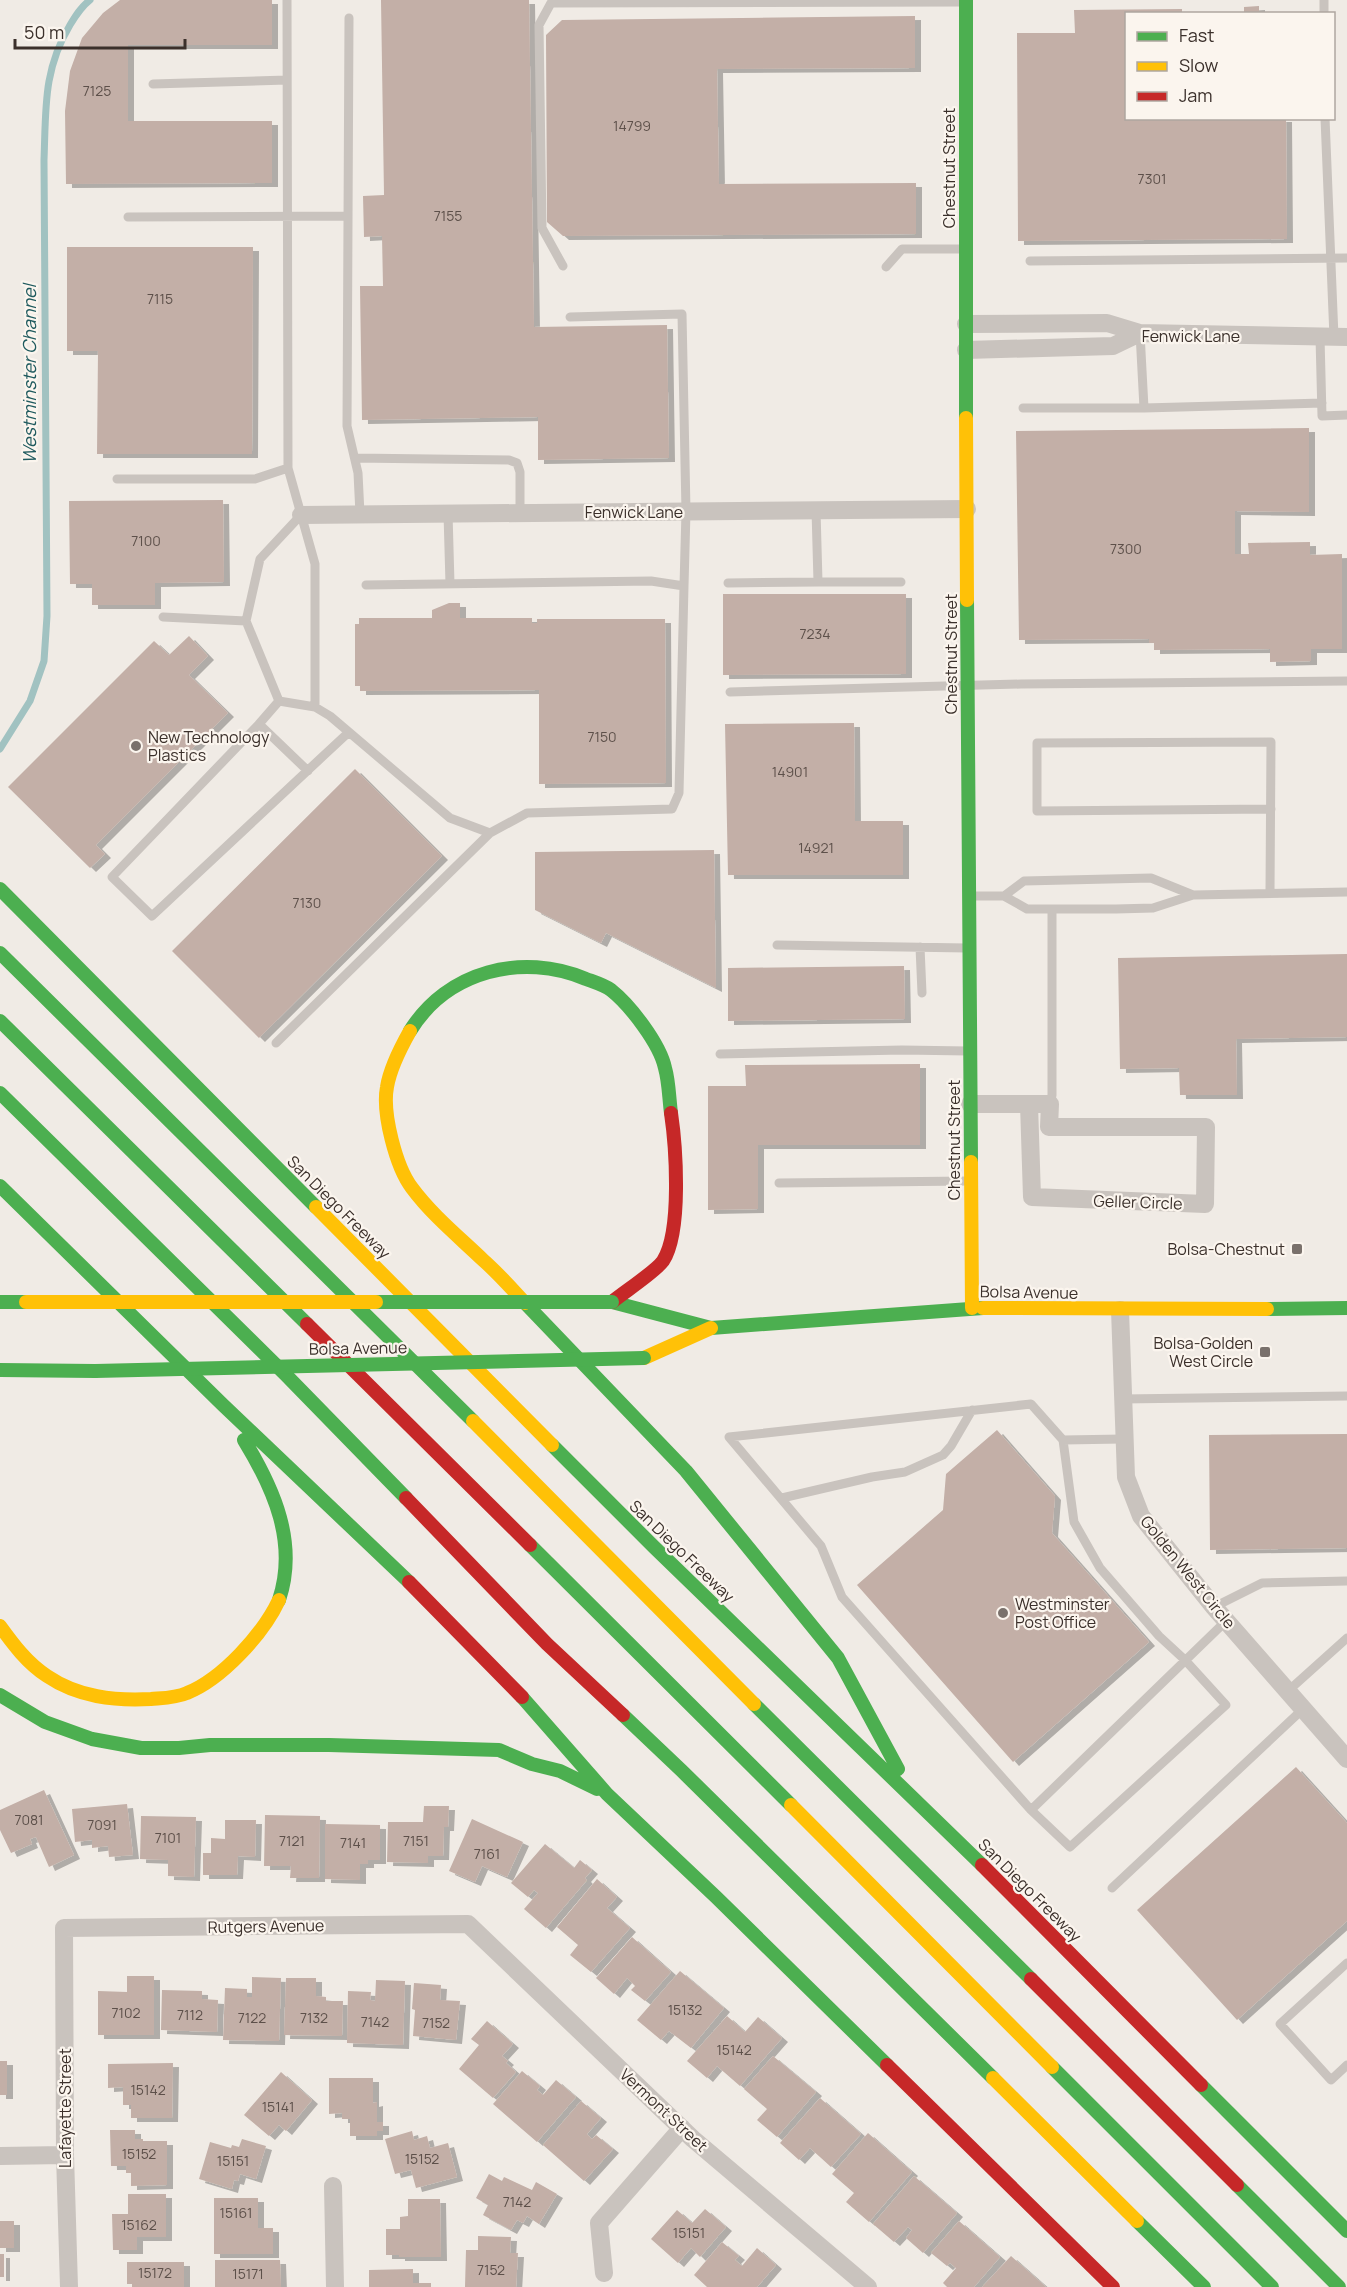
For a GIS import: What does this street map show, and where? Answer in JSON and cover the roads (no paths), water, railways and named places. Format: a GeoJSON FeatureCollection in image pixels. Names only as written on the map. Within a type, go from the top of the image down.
{"type":"FeatureCollection","features":[{"type":"Feature","properties":{"kind":"main road","name":"Chestnut Street"},"geometry":{"type":"LineString","coordinates":[[966,1],[966,509],[972,1308]]}},
{"type":"Feature","properties":{"kind":"main road","name":"San Diego Freeway"},"geometry":{"type":"LineString","coordinates":[[0,889],[654,1547],[914,1797],[1347,2231]]}},
{"type":"Feature","properties":{"kind":"main road"},"geometry":{"type":"LineString","coordinates":[[0,953],[584,1531],[759,1709],[1339,2287]]}},
{"type":"Feature","properties":{"kind":"main road"},"geometry":{"type":"LineString","coordinates":[[612,1302],[662,1262],[676,1218],[673,1124],[665,1066],[645,1027],[610,989],[562,970],[535,965],[492,970],[450,988],[420,1015],[402,1045],[387,1087],[388,1122],[397,1156],[410,1186],[686,1471],[838,1658],[914,1797]]}},
{"type":"Feature","properties":{"kind":"main road"},"geometry":{"type":"LineString","coordinates":[[0,1021],[548,1562],[1272,2287]]}},
{"type":"Feature","properties":{"kind":"main road"},"geometry":{"type":"LineString","coordinates":[[0,1093],[286,1376],[547,1644],[690,1779],[1204,2287]]}},
{"type":"Feature","properties":{"kind":"main road"},"geometry":{"type":"LineString","coordinates":[[0,1186],[223,1405],[396,1569],[513,1688],[607,1794],[716,1896],[1113,2287]]}},
{"type":"Feature","properties":{"kind":"main road","name":"Bolsa Avenue"},"geometry":{"type":"LineString","coordinates":[[0,1302],[612,1302],[711,1328],[972,1308],[1120,1310],[1347,1308]]}},
{"type":"Feature","properties":{"kind":"main road","name":"Bolsa Avenue"},"geometry":{"type":"LineString","coordinates":[[0,1370],[95,1371],[644,1358],[711,1328]]}},
{"type":"Feature","properties":{"kind":"main road"},"geometry":{"type":"LineString","coordinates":[[0,1626],[26,1660],[54,1682],[83,1694],[119,1701],[188,1694],[204,1685],[244,1651],[264,1626],[282,1592],[286,1549],[278,1504],[271,1486],[223,1405]]}},
{"type":"Feature","properties":{"kind":"main road"},"geometry":{"type":"LineString","coordinates":[[654,1547],[674,1586]]}},
{"type":"Feature","properties":{"kind":"main road"},"geometry":{"type":"LineString","coordinates":[[696,1625],[759,1709]]}},
{"type":"Feature","properties":{"kind":"main road"},"geometry":{"type":"LineString","coordinates":[[0,1695],[45,1722],[92,1739],[141,1748],[210,1745],[329,1745],[499,1750],[532,1764],[560,1771],[607,1794]]}},
{"type":"Feature","properties":{"kind":"street"},"geometry":{"type":"LineString","coordinates":[[966,324],[1107,323],[1140,333]]}},
{"type":"Feature","properties":{"kind":"street","name":"Fenwick Lane"},"geometry":{"type":"LineString","coordinates":[[966,350],[1113,346],[1140,333],[1334,337]]}},
{"type":"Feature","properties":{"kind":"street","name":"Fenwick Lane"},"geometry":{"type":"LineString","coordinates":[[301,514],[966,509]]}},
{"type":"Feature","properties":{"kind":"street"},"geometry":{"type":"LineString","coordinates":[[970,1104],[1050,1104]]}},
{"type":"Feature","properties":{"kind":"street","name":"Geller Circle"},"geometry":{"type":"LineString","coordinates":[[1029,1104],[1032,1197],[1205,1204],[1206,1127],[1049,1126],[1050,1104]]}},
{"type":"Feature","properties":{"kind":"street","name":"Golden West Circle"},"geometry":{"type":"LineString","coordinates":[[1120,1310],[1126,1477],[1142,1516],[1220,1614],[1347,1759]]}},
{"type":"Feature","properties":{"kind":"street","name":"Rutgers Avenue"},"geometry":{"type":"LineString","coordinates":[[64,1928],[468,1924]]}},
{"type":"Feature","properties":{"kind":"street","name":"Vermont Street"},"geometry":{"type":"LineString","coordinates":[[468,1924],[682,2128],[868,2287]]}},
{"type":"Feature","properties":{"kind":"street","name":"Lafayette Street"},"geometry":{"type":"LineString","coordinates":[[64,1928],[65,2155],[69,2287]]}},
{"type":"Feature","properties":{"kind":"street"},"geometry":{"type":"LineString","coordinates":[[604,2273],[599,2223],[682,2128]]}},
{"type":"Feature","properties":{"kind":"street"},"geometry":{"type":"LineString","coordinates":[[0,2156],[65,2155]]}},
{"type":"Feature","properties":{"kind":"street"},"geometry":{"type":"LineString","coordinates":[[333,2186],[335,2287]]}},
{"type":"Feature","properties":{"kind":"lane"},"geometry":{"type":"LineString","coordinates":[[288,0],[288,468],[315,564],[315,707]]}},
{"type":"Feature","properties":{"kind":"lane"},"geometry":{"type":"LineString","coordinates":[[563,266],[542,228],[539,25],[551,3],[966,1]]}},
{"type":"Feature","properties":{"kind":"lane"},"geometry":{"type":"LineString","coordinates":[[349,18],[348,426],[358,473],[360,514]]}},
{"type":"Feature","properties":{"kind":"lane"},"geometry":{"type":"LineString","coordinates":[[153,84],[288,80]]}},
{"type":"Feature","properties":{"kind":"lane"},"geometry":{"type":"LineString","coordinates":[[1325,120],[1334,337],[1322,403],[1322,416],[1347,415]]}},
{"type":"Feature","properties":{"kind":"lane"},"geometry":{"type":"LineString","coordinates":[[128,218],[348,216]]}},
{"type":"Feature","properties":{"kind":"lane"},"geometry":{"type":"LineString","coordinates":[[886,267],[902,249],[965,249]]}},
{"type":"Feature","properties":{"kind":"lane"},"geometry":{"type":"LineString","coordinates":[[1030,261],[1347,258]]}},
{"type":"Feature","properties":{"kind":"lane"},"geometry":{"type":"LineString","coordinates":[[276,1043],[490,833],[526,813],[672,809],[678,794],[686,512],[682,314],[570,317]]}},
{"type":"Feature","properties":{"kind":"lane"},"geometry":{"type":"LineString","coordinates":[[1140,333],[1144,408]]}},
{"type":"Feature","properties":{"kind":"lane"},"geometry":{"type":"LineString","coordinates":[[1023,408],[1144,408],[1322,403]]}},
{"type":"Feature","properties":{"kind":"lane"},"geometry":{"type":"LineString","coordinates":[[355,458],[509,460],[517,463],[520,472],[520,513]]}},
{"type":"Feature","properties":{"kind":"lane"},"geometry":{"type":"LineString","coordinates":[[117,479],[255,479],[288,468]]}},
{"type":"Feature","properties":{"kind":"lane"},"geometry":{"type":"LineString","coordinates":[[816,510],[818,582]]}},
{"type":"Feature","properties":{"kind":"lane"},"geometry":{"type":"LineString","coordinates":[[448,513],[450,584]]}},
{"type":"Feature","properties":{"kind":"lane"},"geometry":{"type":"LineString","coordinates":[[279,701],[246,621],[261,559],[301,514]]}},
{"type":"Feature","properties":{"kind":"lane"},"geometry":{"type":"LineString","coordinates":[[366,585],[651,581],[684,586]]}},
{"type":"Feature","properties":{"kind":"lane"},"geometry":{"type":"LineString","coordinates":[[728,583],[901,582]]}},
{"type":"Feature","properties":{"kind":"lane"},"geometry":{"type":"LineString","coordinates":[[163,617],[246,621]]}},
{"type":"Feature","properties":{"kind":"lane"},"geometry":{"type":"LineString","coordinates":[[730,692],[1347,681]]}},
{"type":"Feature","properties":{"kind":"lane"},"geometry":{"type":"LineString","coordinates":[[279,701],[315,707],[349,732],[450,818],[490,833]]}},
{"type":"Feature","properties":{"kind":"lane"},"geometry":{"type":"LineString","coordinates":[[279,701],[112,877],[152,916],[349,732]]}},
{"type":"Feature","properties":{"kind":"lane"},"geometry":{"type":"LineString","coordinates":[[259,724],[308,771]]}},
{"type":"Feature","properties":{"kind":"lane"},"geometry":{"type":"LineString","coordinates":[[1270,892],[1272,742],[1038,743],[1037,811],[1271,809]]}},
{"type":"Feature","properties":{"kind":"lane"},"geometry":{"type":"LineString","coordinates":[[1004,896],[1024,881],[1150,878],[1193,895]]}},
{"type":"Feature","properties":{"kind":"lane"},"geometry":{"type":"LineString","coordinates":[[969,896],[1004,896],[1027,909],[1153,908],[1193,895],[1347,892]]}},
{"type":"Feature","properties":{"kind":"lane"},"geometry":{"type":"LineString","coordinates":[[1050,1104],[1052,1095],[1052,909]]}},
{"type":"Feature","properties":{"kind":"lane"},"geometry":{"type":"LineString","coordinates":[[777,945],[969,948]]}},
{"type":"Feature","properties":{"kind":"lane"},"geometry":{"type":"LineString","coordinates":[[920,947],[922,993]]}},
{"type":"Feature","properties":{"kind":"lane"},"geometry":{"type":"LineString","coordinates":[[720,1054],[902,1050],[970,1051]]}},
{"type":"Feature","properties":{"kind":"lane"},"geometry":{"type":"LineString","coordinates":[[779,1183],[971,1181]]}},
{"type":"Feature","properties":{"kind":"lane"},"geometry":{"type":"LineString","coordinates":[[1122,1399],[1347,1396]]}},
{"type":"Feature","properties":{"kind":"lane"},"geometry":{"type":"LineString","coordinates":[[1031,1404],[1063,1440],[1074,1522],[1100,1568],[1159,1636],[1185,1660],[1226,1705],[1070,1847],[1031,1810],[842,1597],[821,1546],[729,1437],[1031,1404]]}},
{"type":"Feature","properties":{"kind":"lane"},"geometry":{"type":"LineString","coordinates":[[782,1498],[872,1477],[905,1472],[943,1455],[951,1446],[972,1410]]}},
{"type":"Feature","properties":{"kind":"lane"},"geometry":{"type":"LineString","coordinates":[[1063,1440],[1123,1439]]}},
{"type":"Feature","properties":{"kind":"lane"},"geometry":{"type":"LineString","coordinates":[[1031,1810],[1185,1660],[1220,1614],[1262,1583],[1347,1581]]}},
{"type":"Feature","properties":{"kind":"lane"},"geometry":{"type":"LineString","coordinates":[[1288,1691],[1347,1638]]}},
{"type":"Feature","properties":{"kind":"lane"},"geometry":{"type":"LineString","coordinates":[[1112,1888],[1303,1708]]}},
{"type":"Feature","properties":{"kind":"lane"},"geometry":{"type":"LineString","coordinates":[[1347,1963],[1280,2024],[1331,2080],[1347,2065]]}},
{"type":"Feature","properties":{"kind":"waterway","name":"Westminster Channel"},"geometry":{"type":"LineString","coordinates":[[0,749],[30,701],[44,661],[47,616],[44,160],[46,107],[50,74],[61,42],[70,25],[90,0]]}},
{"type":"Feature","properties":{"kind":"place","name":"New Technology Plastics"},"geometry":{"type":"Point","coordinates":[136,746]}},
{"type":"Feature","properties":{"kind":"place","name":"Bolsa-Chestnut"},"geometry":{"type":"Point","coordinates":[1297,1249]}},
{"type":"Feature","properties":{"kind":"place","name":"Bolsa-Golden West Circle"},"geometry":{"type":"Point","coordinates":[1265,1352]}},
{"type":"Feature","properties":{"kind":"place","name":"Westminster Post Office"},"geometry":{"type":"Point","coordinates":[1003,1613]}}]}
